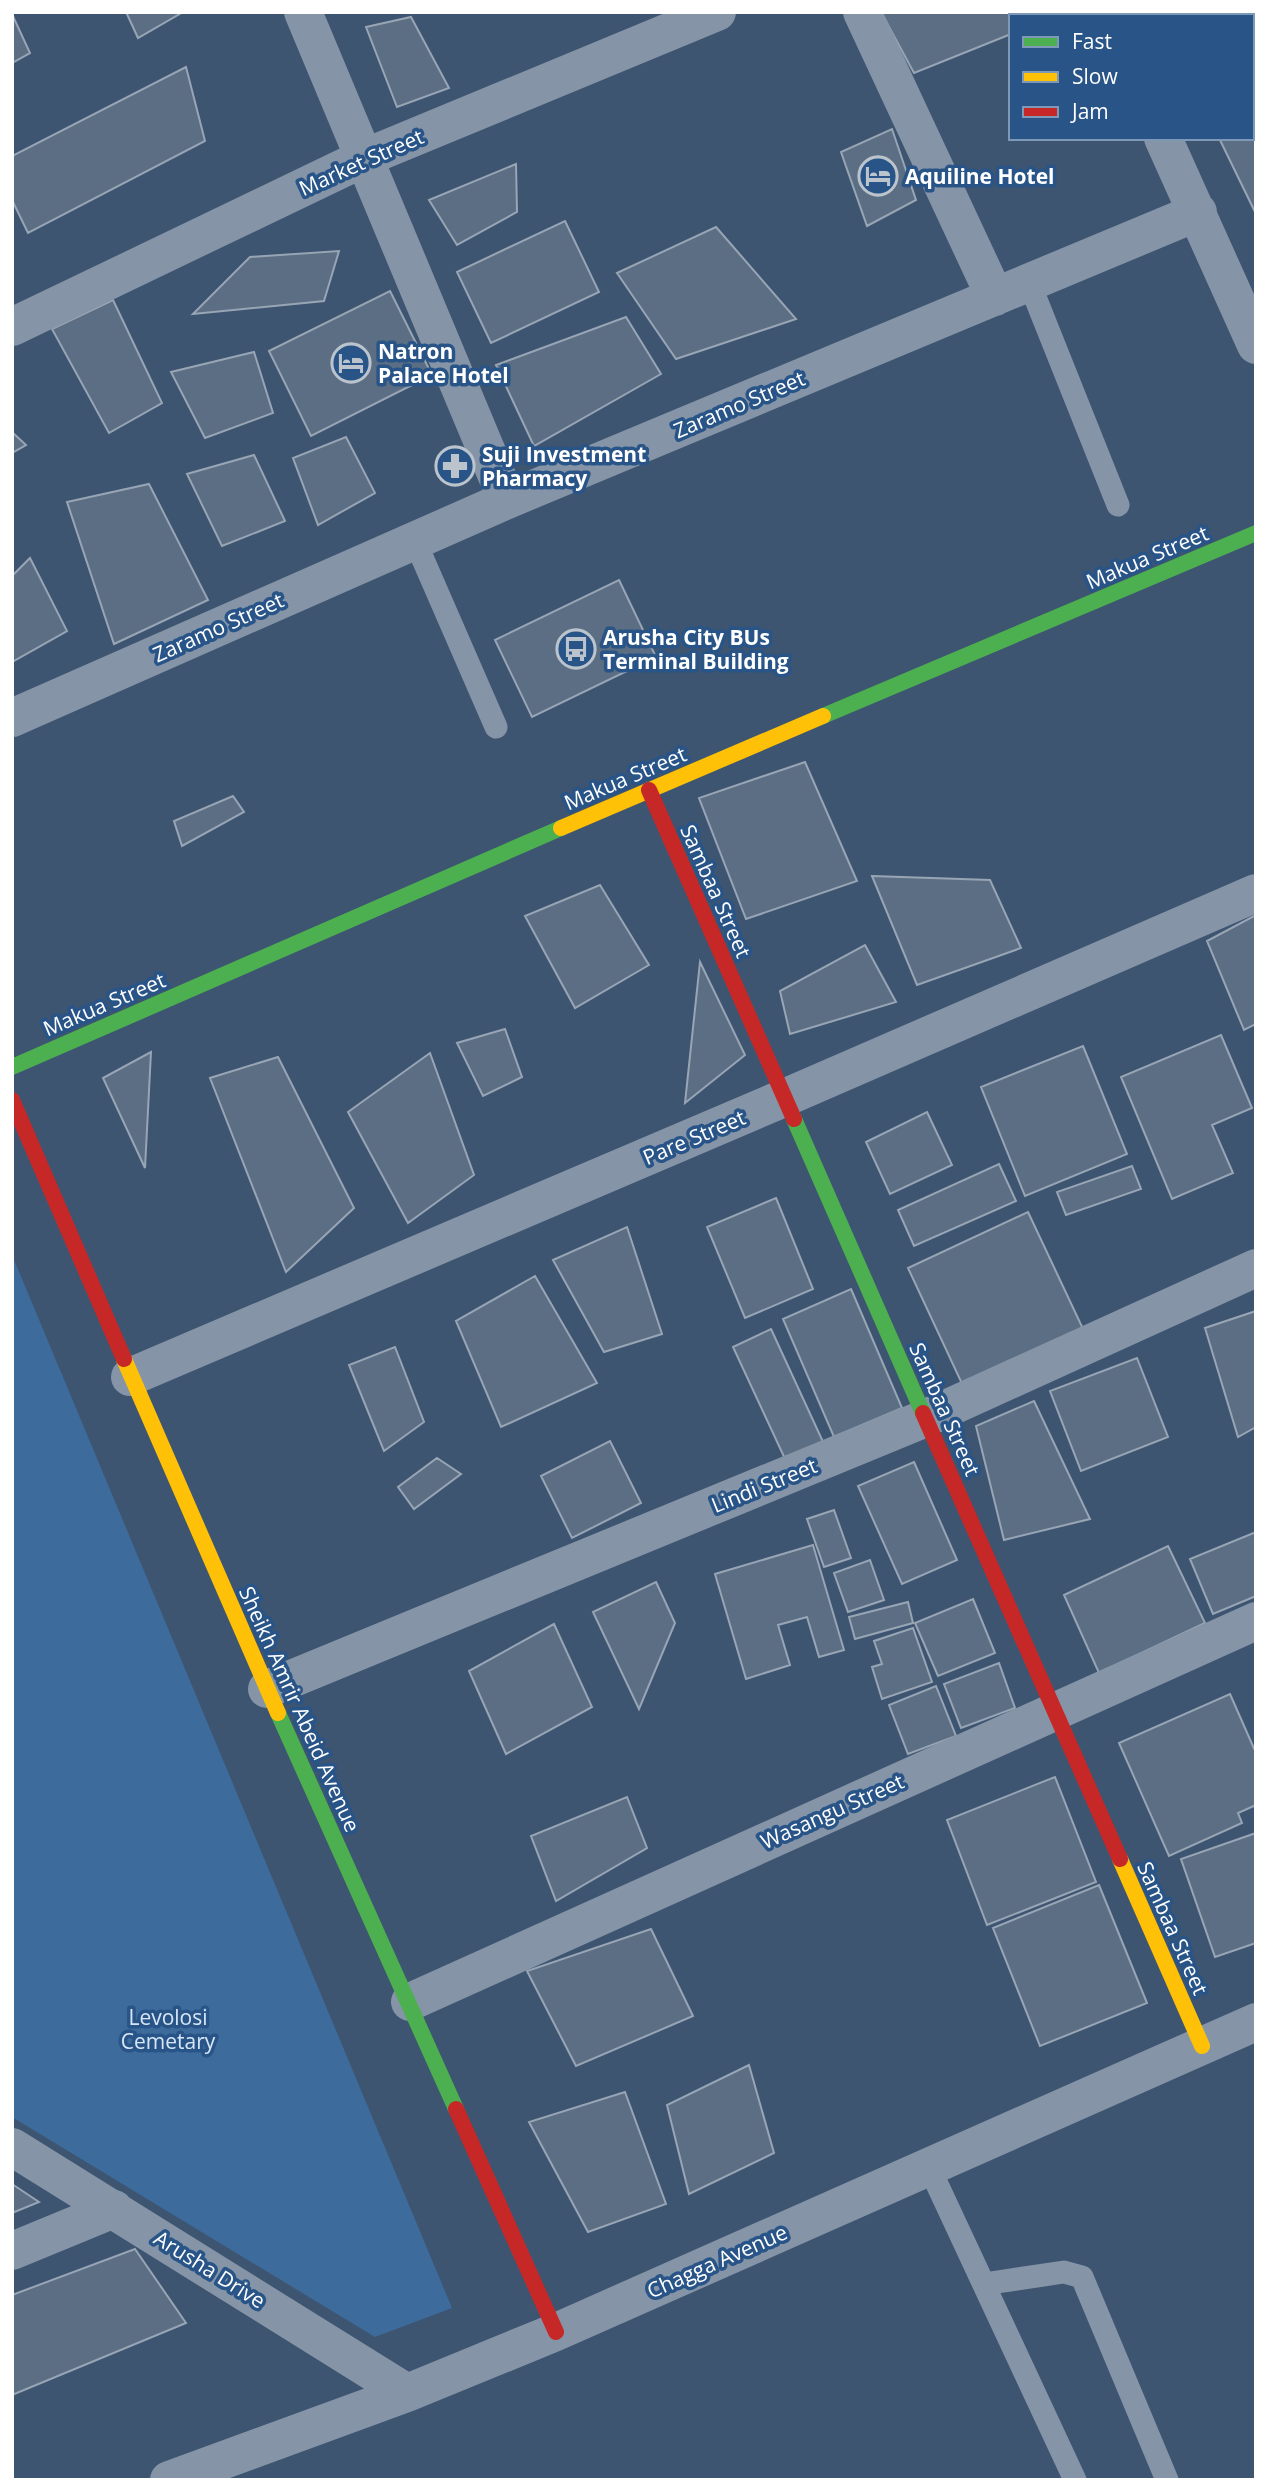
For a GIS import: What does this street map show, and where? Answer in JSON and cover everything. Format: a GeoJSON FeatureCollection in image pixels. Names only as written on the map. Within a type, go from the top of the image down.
{"type":"FeatureCollection","features":[{"type":"Feature","properties":{"kind":"street"},"geometry":{"type":"LineString","coordinates":[[303,12],[507,500]]}},
{"type":"Feature","properties":{"kind":"street","name":"Market Street"},"geometry":{"type":"LineString","coordinates":[[12,327],[364,159],[717,12]]}},
{"type":"Feature","properties":{"kind":"street"},"geometry":{"type":"LineString","coordinates":[[862,12],[995,297]]}},
{"type":"Feature","properties":{"kind":"street"},"geometry":{"type":"LineString","coordinates":[[1164,140],[1255,342]]}},
{"type":"Feature","properties":{"kind":"street","name":"Zaramo Street"},"geometry":{"type":"LineString","coordinates":[[12,718],[507,500],[1198,212]]}},
{"type":"Feature","properties":{"kind":"street","name":"Makua Street"},"geometry":{"type":"LineString","coordinates":[[12,1067],[649,790],[1256,533]]}},
{"type":"Feature","properties":{"kind":"street","name":"Sambaa Street"},"geometry":{"type":"LineString","coordinates":[[649,790],[1202,2046]]}},
{"type":"Feature","properties":{"kind":"street","name":"Pare Street"},"geometry":{"type":"LineString","coordinates":[[130,1377],[1256,893]]}},
{"type":"Feature","properties":{"kind":"street","name":"Sheikh Amrir Abeid Avenue"},"geometry":{"type":"LineString","coordinates":[[12,1100],[267,1689],[410,2002],[556,2332]]}},
{"type":"Feature","properties":{"kind":"street","name":"Lindi Street"},"geometry":{"type":"LineString","coordinates":[[267,1689],[926,1418],[1256,1268]]}},
{"type":"Feature","properties":{"kind":"street","name":"Wasangu Street"},"geometry":{"type":"LineString","coordinates":[[410,2002],[1054,1710],[1256,1622]]}},
{"type":"Feature","properties":{"kind":"street","name":"Chagga Avenue"},"geometry":{"type":"LineString","coordinates":[[170,2480],[407,2393],[556,2332],[1256,2022]]}},
{"type":"Feature","properties":{"kind":"street","name":"Arusha Drive"},"geometry":{"type":"LineString","coordinates":[[12,2147],[407,2393]]}},
{"type":"Feature","properties":{"kind":"street"},"geometry":{"type":"LineString","coordinates":[[12,2251],[114,2209]]}},
{"type":"Feature","properties":{"kind":"lane"},"geometry":{"type":"LineString","coordinates":[[1029,282],[1118,505]]}},
{"type":"Feature","properties":{"kind":"lane"},"geometry":{"type":"LineString","coordinates":[[415,541],[496,727]]}},
{"type":"Feature","properties":{"kind":"lane"},"geometry":{"type":"LineString","coordinates":[[929,2166],[1075,2480]]}},
{"type":"Feature","properties":{"kind":"lane"},"geometry":{"type":"LineString","coordinates":[[984,2284],[1064,2272],[1082,2277],[1167,2480]]}},
{"type":"Feature","properties":{"kind":"green space","name":"Levolosi Cemetary"},"geometry":{"type":"Polygon","coordinates":[[[12,1255],[452,2308],[375,2337],[12,2117],[12,1255]]]}},
{"type":"Feature","properties":{"kind":"building"},"geometry":{"type":"Polygon","coordinates":[[[126,12],[183,12],[138,38],[126,12]]]}},
{"type":"Feature","properties":{"kind":"building"},"geometry":{"type":"Polygon","coordinates":[[[881,12],[1041,14],[1009,14],[1009,35],[914,73],[881,12]]]}},
{"type":"Feature","properties":{"kind":"building"},"geometry":{"type":"Polygon","coordinates":[[[12,14],[30,53],[12,63],[12,14]]]}},
{"type":"Feature","properties":{"kind":"building"},"geometry":{"type":"Polygon","coordinates":[[[411,17],[449,88],[397,107],[366,27],[411,17]]]}},
{"type":"Feature","properties":{"kind":"building"},"geometry":{"type":"Polygon","coordinates":[[[1256,53],[1256,214],[1220,140],[1254,140],[1256,53]]]}},
{"type":"Feature","properties":{"kind":"building"},"geometry":{"type":"Polygon","coordinates":[[[186,67],[205,141],[28,233],[12,200],[12,156],[186,67]]]}},
{"type":"Feature","properties":{"kind":"building","name":"Aquiline Hotel"},"geometry":{"type":"Polygon","coordinates":[[[892,129],[916,200],[867,226],[841,152],[892,129]]]}},
{"type":"Feature","properties":{"kind":"building"},"geometry":{"type":"Polygon","coordinates":[[[516,164],[517,212],[457,245],[429,200],[516,164]]]}},
{"type":"Feature","properties":{"kind":"building"},"geometry":{"type":"Polygon","coordinates":[[[565,221],[599,292],[491,343],[457,272],[565,221]]]}},
{"type":"Feature","properties":{"kind":"building"},"geometry":{"type":"Polygon","coordinates":[[[716,227],[796,319],[676,359],[617,273],[716,227]]]}},
{"type":"Feature","properties":{"kind":"building"},"geometry":{"type":"Polygon","coordinates":[[[339,251],[324,301],[193,314],[250,257],[339,251]]]}},
{"type":"Feature","properties":{"kind":"building","name":"Natron Palace Hotel"},"geometry":{"type":"Polygon","coordinates":[[[390,291],[432,375],[311,436],[269,351],[390,291]]]}},
{"type":"Feature","properties":{"kind":"building"},"geometry":{"type":"Polygon","coordinates":[[[113,300],[162,403],[109,433],[52,329],[113,300]]]}},
{"type":"Feature","properties":{"kind":"building"},"geometry":{"type":"Polygon","coordinates":[[[626,317],[661,374],[534,446],[496,365],[626,317]]]}},
{"type":"Feature","properties":{"kind":"building"},"geometry":{"type":"Polygon","coordinates":[[[254,352],[273,413],[205,438],[171,372],[254,352]]]}},
{"type":"Feature","properties":{"kind":"building"},"geometry":{"type":"Polygon","coordinates":[[[12,432],[26,445],[12,453],[12,432]]]}},
{"type":"Feature","properties":{"kind":"building"},"geometry":{"type":"Polygon","coordinates":[[[346,437],[375,493],[318,525],[293,458],[346,437]]]}},
{"type":"Feature","properties":{"kind":"building"},"geometry":{"type":"Polygon","coordinates":[[[254,455],[285,521],[222,546],[187,474],[254,455]]]}},
{"type":"Feature","properties":{"kind":"building"},"geometry":{"type":"Polygon","coordinates":[[[149,484],[208,600],[114,644],[67,502],[149,484]]]}},
{"type":"Feature","properties":{"kind":"building"},"geometry":{"type":"Polygon","coordinates":[[[30,558],[67,631],[12,662],[12,576],[30,558]]]}},
{"type":"Feature","properties":{"kind":"building","name":"Arusha City BUs Terminal Building"},"geometry":{"type":"Polygon","coordinates":[[[619,580],[656,657],[532,717],[495,640],[619,580]]]}},
{"type":"Feature","properties":{"kind":"building"},"geometry":{"type":"Polygon","coordinates":[[[805,762],[857,881],[746,919],[699,798],[805,762]]]}},
{"type":"Feature","properties":{"kind":"building"},"geometry":{"type":"Polygon","coordinates":[[[233,796],[244,812],[182,846],[174,821],[233,796]]]}},
{"type":"Feature","properties":{"kind":"building"},"geometry":{"type":"Polygon","coordinates":[[[872,876],[990,880],[1021,948],[917,985],[872,876]]]}},
{"type":"Feature","properties":{"kind":"building"},"geometry":{"type":"Polygon","coordinates":[[[600,885],[649,965],[575,1008],[525,916],[600,885]]]}},
{"type":"Feature","properties":{"kind":"building"},"geometry":{"type":"Polygon","coordinates":[[[1256,915],[1256,1024],[1244,1030],[1207,941],[1256,915]]]}},
{"type":"Feature","properties":{"kind":"building"},"geometry":{"type":"Polygon","coordinates":[[[865,945],[896,1002],[790,1034],[780,991],[865,945]]]}},
{"type":"Feature","properties":{"kind":"building"},"geometry":{"type":"Polygon","coordinates":[[[700,962],[745,1055],[685,1103],[700,962]]]}},
{"type":"Feature","properties":{"kind":"building"},"geometry":{"type":"Polygon","coordinates":[[[505,1029],[522,1077],[483,1096],[457,1043],[505,1029]]]}},
{"type":"Feature","properties":{"kind":"building"},"geometry":{"type":"Polygon","coordinates":[[[1221,1035],[1252,1108],[1212,1125],[1233,1173],[1172,1199],[1121,1077],[1221,1035]]]}},
{"type":"Feature","properties":{"kind":"building"},"geometry":{"type":"Polygon","coordinates":[[[1083,1046],[1127,1154],[1025,1196],[981,1087],[1083,1046]]]}},
{"type":"Feature","properties":{"kind":"building"},"geometry":{"type":"Polygon","coordinates":[[[151,1052],[145,1168],[103,1078],[151,1052]]]}},
{"type":"Feature","properties":{"kind":"building"},"geometry":{"type":"Polygon","coordinates":[[[430,1053],[474,1175],[408,1223],[348,1112],[430,1053]]]}},
{"type":"Feature","properties":{"kind":"building"},"geometry":{"type":"Polygon","coordinates":[[[278,1057],[354,1208],[286,1272],[210,1078],[278,1057]]]}},
{"type":"Feature","properties":{"kind":"building"},"geometry":{"type":"Polygon","coordinates":[[[927,1112],[952,1165],[890,1194],[866,1142],[927,1112]]]}},
{"type":"Feature","properties":{"kind":"building"},"geometry":{"type":"Polygon","coordinates":[[[999,1164],[1016,1201],[914,1246],[898,1210],[999,1164]]]}},
{"type":"Feature","properties":{"kind":"building"},"geometry":{"type":"Polygon","coordinates":[[[1132,1166],[1141,1189],[1066,1215],[1057,1192],[1132,1166]]]}},
{"type":"Feature","properties":{"kind":"building"},"geometry":{"type":"Polygon","coordinates":[[[776,1198],[813,1289],[745,1318],[707,1227],[776,1198]]]}},
{"type":"Feature","properties":{"kind":"building"},"geometry":{"type":"Polygon","coordinates":[[[1028,1212],[1084,1331],[964,1388],[908,1268],[1028,1212]]]}},
{"type":"Feature","properties":{"kind":"building"},"geometry":{"type":"Polygon","coordinates":[[[627,1227],[662,1334],[604,1352],[553,1260],[627,1227]]]}},
{"type":"Feature","properties":{"kind":"building"},"geometry":{"type":"Polygon","coordinates":[[[535,1276],[597,1383],[501,1427],[456,1321],[535,1276]]]}},
{"type":"Feature","properties":{"kind":"building"},"geometry":{"type":"Polygon","coordinates":[[[851,1289],[902,1408],[834,1437],[783,1319],[851,1289]]]}},
{"type":"Feature","properties":{"kind":"building"},"geometry":{"type":"Polygon","coordinates":[[[1256,1311],[1256,1427],[1238,1437],[1205,1328],[1256,1311]]]}},
{"type":"Feature","properties":{"kind":"building"},"geometry":{"type":"Polygon","coordinates":[[[771,1329],[824,1444],[786,1461],[733,1347],[771,1329]]]}},
{"type":"Feature","properties":{"kind":"building"},"geometry":{"type":"Polygon","coordinates":[[[395,1347],[424,1422],[384,1451],[349,1365],[395,1347]]]}},
{"type":"Feature","properties":{"kind":"building"},"geometry":{"type":"Polygon","coordinates":[[[1137,1358],[1168,1437],[1081,1471],[1050,1391],[1137,1358]]]}},
{"type":"Feature","properties":{"kind":"building"},"geometry":{"type":"Polygon","coordinates":[[[1034,1401],[1090,1519],[1004,1540],[976,1426],[1034,1401]]]}},
{"type":"Feature","properties":{"kind":"building"},"geometry":{"type":"Polygon","coordinates":[[[610,1441],[641,1503],[572,1538],[541,1476],[610,1441]]]}},
{"type":"Feature","properties":{"kind":"building"},"geometry":{"type":"Polygon","coordinates":[[[437,1458],[461,1474],[414,1509],[398,1487],[437,1458]]]}},
{"type":"Feature","properties":{"kind":"building"},"geometry":{"type":"Polygon","coordinates":[[[914,1462],[957,1560],[902,1584],[858,1486],[914,1462]]]}},
{"type":"Feature","properties":{"kind":"building"},"geometry":{"type":"Polygon","coordinates":[[[834,1510],[851,1558],[824,1567],[807,1519],[834,1510]]]}},
{"type":"Feature","properties":{"kind":"building"},"geometry":{"type":"Polygon","coordinates":[[[1256,1532],[1256,1596],[1213,1614],[1190,1559],[1256,1532]]]}},
{"type":"Feature","properties":{"kind":"building"},"geometry":{"type":"Polygon","coordinates":[[[813,1545],[844,1650],[819,1657],[807,1617],[778,1625],[790,1665],[746,1679],[715,1574],[813,1545]]]}},
{"type":"Feature","properties":{"kind":"building"},"geometry":{"type":"Polygon","coordinates":[[[1168,1546],[1205,1623],[1099,1673],[1064,1595],[1168,1546]]]}},
{"type":"Feature","properties":{"kind":"building"},"geometry":{"type":"Polygon","coordinates":[[[870,1560],[884,1600],[848,1612],[834,1573],[870,1560]]]}},
{"type":"Feature","properties":{"kind":"building"},"geometry":{"type":"Polygon","coordinates":[[[656,1582],[675,1623],[639,1709],[593,1612],[656,1582]]]}},
{"type":"Feature","properties":{"kind":"building"},"geometry":{"type":"Polygon","coordinates":[[[973,1599],[995,1653],[938,1676],[915,1623],[973,1599]]]}},
{"type":"Feature","properties":{"kind":"building"},"geometry":{"type":"Polygon","coordinates":[[[908,1602],[913,1623],[855,1639],[849,1617],[908,1602]]]}},
{"type":"Feature","properties":{"kind":"building"},"geometry":{"type":"Polygon","coordinates":[[[554,1624],[592,1707],[506,1754],[469,1671],[554,1624]]]}},
{"type":"Feature","properties":{"kind":"building"},"geometry":{"type":"Polygon","coordinates":[[[913,1628],[932,1682],[882,1699],[872,1667],[882,1664],[874,1641],[913,1628]]]}},
{"type":"Feature","properties":{"kind":"building"},"geometry":{"type":"Polygon","coordinates":[[[999,1663],[1015,1708],[961,1728],[944,1684],[999,1663]]]}},
{"type":"Feature","properties":{"kind":"building"},"geometry":{"type":"Polygon","coordinates":[[[936,1686],[956,1736],[908,1754],[889,1705],[936,1686]]]}},
{"type":"Feature","properties":{"kind":"building"},"geometry":{"type":"Polygon","coordinates":[[[1230,1694],[1256,1753],[1256,1805],[1238,1813],[1242,1823],[1169,1856],[1119,1743],[1230,1694]]]}},
{"type":"Feature","properties":{"kind":"building"},"geometry":{"type":"Polygon","coordinates":[[[1055,1777],[1096,1882],[987,1925],[947,1820],[1055,1777]]]}},
{"type":"Feature","properties":{"kind":"building"},"geometry":{"type":"Polygon","coordinates":[[[627,1797],[647,1848],[556,1901],[531,1836],[627,1797]]]}},
{"type":"Feature","properties":{"kind":"building"},"geometry":{"type":"Polygon","coordinates":[[[1256,1833],[1256,1943],[1215,1957],[1181,1859],[1256,1833]]]}},
{"type":"Feature","properties":{"kind":"building"},"geometry":{"type":"Polygon","coordinates":[[[1099,1885],[1147,2003],[1040,2046],[993,1928],[1099,1885]]]}},
{"type":"Feature","properties":{"kind":"building"},"geometry":{"type":"Polygon","coordinates":[[[651,1929],[693,2016],[576,2066],[527,1971],[651,1929]]]}},
{"type":"Feature","properties":{"kind":"building"},"geometry":{"type":"Polygon","coordinates":[[[749,2065],[774,2153],[689,2194],[667,2105],[749,2065]]]}},
{"type":"Feature","properties":{"kind":"building"},"geometry":{"type":"Polygon","coordinates":[[[625,2092],[666,2204],[588,2232],[529,2122],[625,2092]]]}},
{"type":"Feature","properties":{"kind":"building"},"geometry":{"type":"Polygon","coordinates":[[[12,2184],[39,2202],[12,2213],[12,2184]]]}},
{"type":"Feature","properties":{"kind":"building"},"geometry":{"type":"Polygon","coordinates":[[[135,2249],[186,2323],[12,2395],[12,2295],[135,2249]]]}},
{"type":"Feature","properties":{"kind":"traffic: fast"},"geometry":{"type":"LineString","coordinates":[[823,716],[1256,533]]}},
{"type":"Feature","properties":{"kind":"traffic: fast"},"geometry":{"type":"LineString","coordinates":[[12,1067],[561,828]]}},
{"type":"Feature","properties":{"kind":"traffic: fast"},"geometry":{"type":"LineString","coordinates":[[794,1119],[923,1413]]}},
{"type":"Feature","properties":{"kind":"traffic: fast"},"geometry":{"type":"LineString","coordinates":[[278,1713],[456,2109]]}},
{"type":"Feature","properties":{"kind":"traffic: slow"},"geometry":{"type":"LineString","coordinates":[[561,828],[823,716]]}},
{"type":"Feature","properties":{"kind":"traffic: slow"},"geometry":{"type":"LineString","coordinates":[[124,1359],[278,1713]]}},
{"type":"Feature","properties":{"kind":"traffic: slow"},"geometry":{"type":"LineString","coordinates":[[1120,1859],[1202,2046]]}},
{"type":"Feature","properties":{"kind":"traffic: jam"},"geometry":{"type":"LineString","coordinates":[[649,790],[794,1119]]}},
{"type":"Feature","properties":{"kind":"traffic: jam"},"geometry":{"type":"LineString","coordinates":[[12,1100],[124,1359]]}},
{"type":"Feature","properties":{"kind":"traffic: jam"},"geometry":{"type":"LineString","coordinates":[[923,1413],[1120,1859]]}},
{"type":"Feature","properties":{"kind":"traffic: jam"},"geometry":{"type":"LineString","coordinates":[[456,2109],[556,2332]]}},
{"type":"Feature","properties":{"kind":"place","name":"Aquiline Hotel"},"geometry":{"type":"Point","coordinates":[878,176]}},
{"type":"Feature","properties":{"kind":"place","name":"Natron Palace Hotel"},"geometry":{"type":"Point","coordinates":[351,363]}},
{"type":"Feature","properties":{"kind":"place","name":"Suji Investment Pharmacy"},"geometry":{"type":"Point","coordinates":[455,466]}},
{"type":"Feature","properties":{"kind":"place","name":"Arusha City BUs Terminal Building"},"geometry":{"type":"Point","coordinates":[576,649]}}]}
